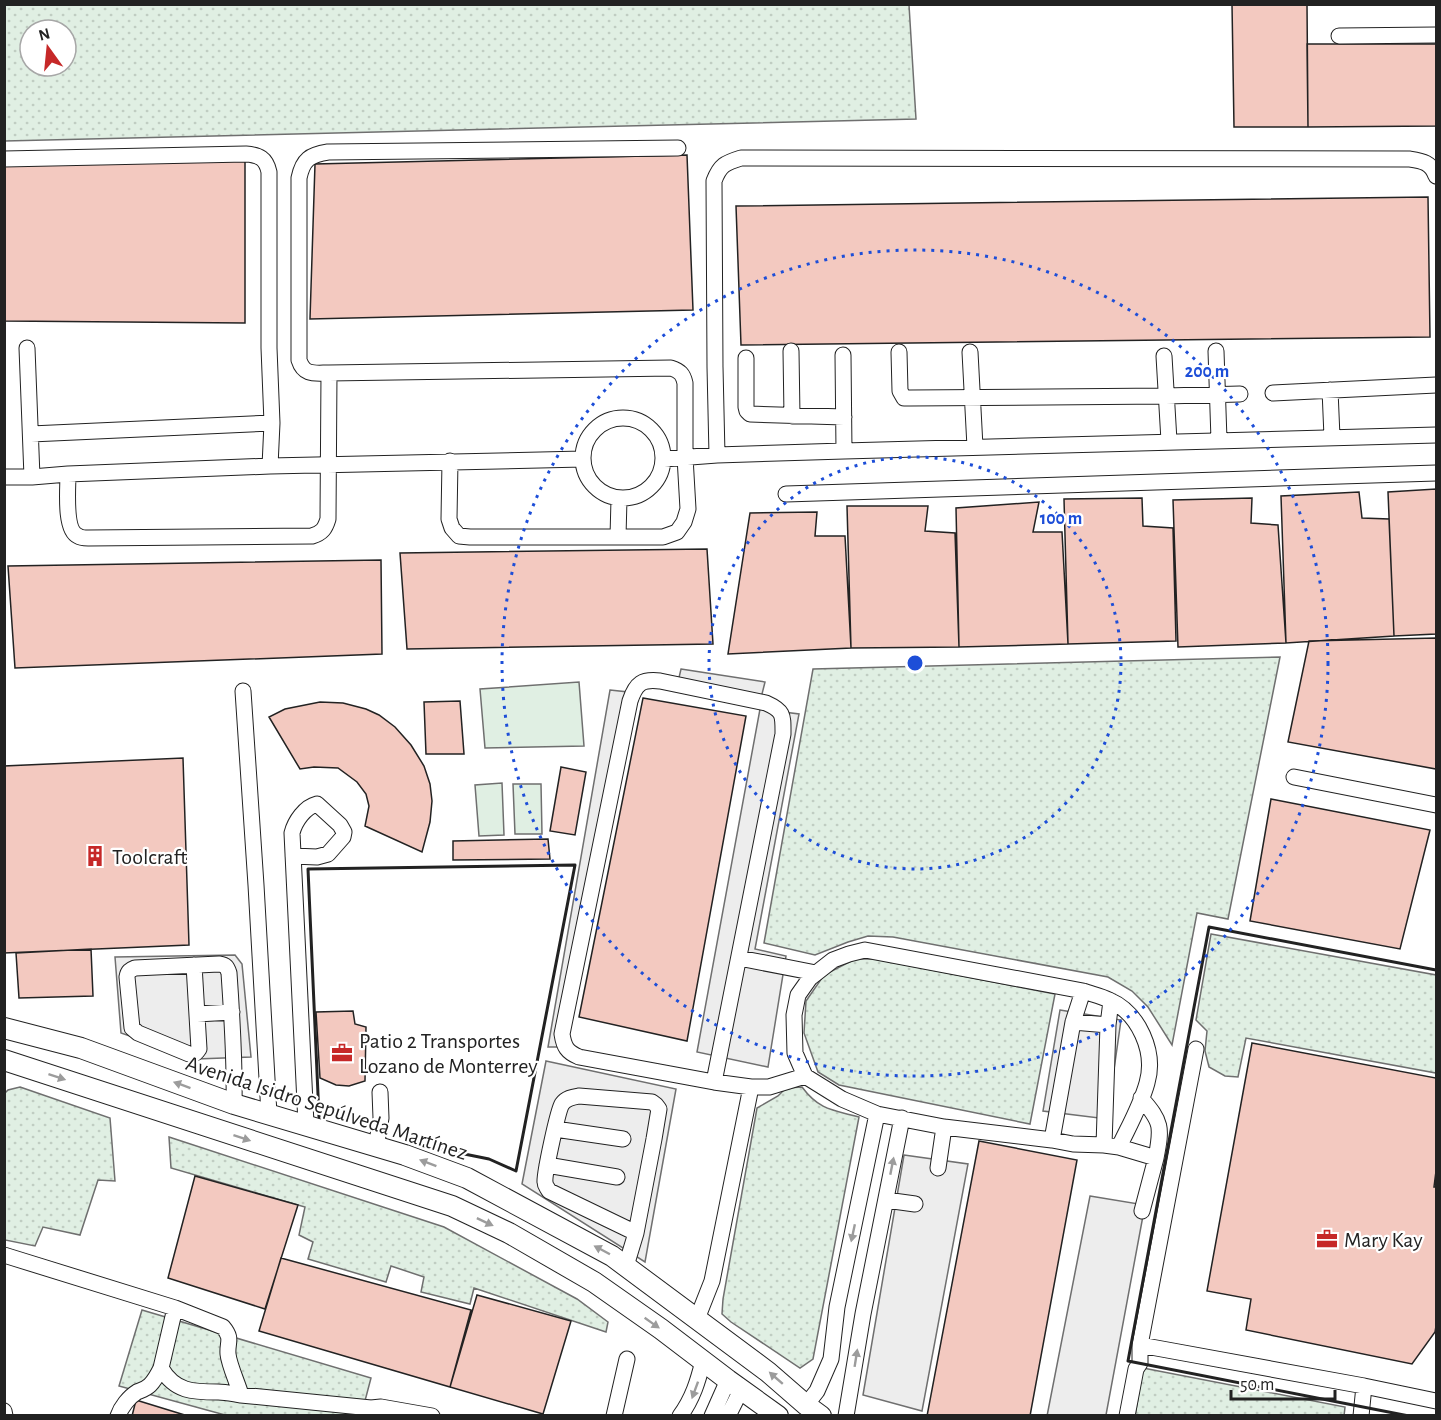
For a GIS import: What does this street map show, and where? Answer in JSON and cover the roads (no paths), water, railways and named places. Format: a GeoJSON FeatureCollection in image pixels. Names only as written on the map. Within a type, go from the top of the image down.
{"type":"FeatureCollection","features":[{"type":"Feature","properties":{"kind":"main road","name":"Avenida Isidro Sepúlveda Martínez"},"geometry":{"type":"LineString","coordinates":[[4,1028],[81,1048],[234,1104],[405,1155],[467,1178],[612,1256],[768,1372],[813,1410]]}},
{"type":"Feature","properties":{"kind":"main road"},"geometry":{"type":"LineString","coordinates":[[4,1060],[452,1206],[508,1233],[594,1282],[778,1416]]}},
{"type":"Feature","properties":{"kind":"main road"},"geometry":{"type":"LineString","coordinates":[[146,1107],[201,1112],[206,1109],[210,1095]]}},
{"type":"Feature","properties":{"kind":"lane"},"geometry":{"type":"LineString","coordinates":[[1339,36],[1437,35]]}},
{"type":"Feature","properties":{"kind":"lane"},"geometry":{"type":"LineString","coordinates":[[450,461],[449,519],[452,528],[459,536],[663,537],[677,532],[684,522],[688,509],[685,458],[686,383],[679,370],[671,368],[329,374],[309,372],[302,368],[299,360],[298,178],[301,167],[307,159],[328,152],[678,148]]}},
{"type":"Feature","properties":{"kind":"lane"},"geometry":{"type":"LineString","coordinates":[[4,159],[246,154],[256,155],[263,159],[268,165],[269,172],[268,348],[272,423],[270,466]]}},
{"type":"Feature","properties":{"kind":"lane"},"geometry":{"type":"LineString","coordinates":[[717,455],[714,181],[719,169],[728,162],[741,158],[1409,159],[1424,161],[1437,176]]}},
{"type":"Feature","properties":{"kind":"lane"},"geometry":{"type":"LineString","coordinates":[[27,348],[32,477]]}},
{"type":"Feature","properties":{"kind":"lane"},"geometry":{"type":"LineString","coordinates":[[791,351],[792,416]]}},
{"type":"Feature","properties":{"kind":"lane"},"geometry":{"type":"LineString","coordinates":[[1216,351],[1218,440]]}},
{"type":"Feature","properties":{"kind":"lane"},"geometry":{"type":"LineString","coordinates":[[899,352],[900,391],[904,398],[1166,396],[1240,393]]}},
{"type":"Feature","properties":{"kind":"lane"},"geometry":{"type":"LineString","coordinates":[[970,352],[975,447]]}},
{"type":"Feature","properties":{"kind":"lane"},"geometry":{"type":"LineString","coordinates":[[843,355],[844,451]]}},
{"type":"Feature","properties":{"kind":"lane"},"geometry":{"type":"LineString","coordinates":[[1164,356],[1169,441]]}},
{"type":"Feature","properties":{"kind":"lane"},"geometry":{"type":"LineString","coordinates":[[746,358],[746,407],[750,414],[844,417]]}},
{"type":"Feature","properties":{"kind":"lane"},"geometry":{"type":"LineString","coordinates":[[68,474],[69,520],[77,536],[88,538],[312,536],[320,533],[326,528],[328,519],[329,374]]}},
{"type":"Feature","properties":{"kind":"lane"},"geometry":{"type":"LineString","coordinates":[[1273,393],[1437,385]]}},
{"type":"Feature","properties":{"kind":"lane"},"geometry":{"type":"LineString","coordinates":[[1330,390],[1332,437]]}},
{"type":"Feature","properties":{"kind":"lane"},"geometry":{"type":"LineString","coordinates":[[616,419],[630,419],[644,424],[654,433],[661,445],[664,459],[655,484],[645,493],[632,498],[619,499],[604,494],[593,485],[586,473],[583,459],[585,445],[592,433],[603,424],[616,419]]}},
{"type":"Feature","properties":{"kind":"lane"},"geometry":{"type":"LineString","coordinates":[[31,434],[272,423]]}},
{"type":"Feature","properties":{"kind":"lane"},"geometry":{"type":"LineString","coordinates":[[664,459],[844,451],[1437,435]]}},
{"type":"Feature","properties":{"kind":"lane"},"geometry":{"type":"LineString","coordinates":[[4,477],[330,464],[583,459]]}},
{"type":"Feature","properties":{"kind":"lane"},"geometry":{"type":"LineString","coordinates":[[786,494],[1437,473]]}},
{"type":"Feature","properties":{"kind":"lane"},"geometry":{"type":"LineString","coordinates":[[618,537],[619,499]]}},
{"type":"Feature","properties":{"kind":"lane"},"geometry":{"type":"LineString","coordinates":[[714,1082],[783,734],[782,714],[777,707],[766,703],[650,680],[640,683],[630,701],[562,1034],[564,1045],[569,1053],[579,1057],[714,1082],[751,1087],[769,1087],[805,1076]]}},
{"type":"Feature","properties":{"kind":"lane"},"geometry":{"type":"LineString","coordinates":[[243,691],[269,1114]]}},
{"type":"Feature","properties":{"kind":"lane"},"geometry":{"type":"LineString","coordinates":[[1294,777],[1437,806]]}},
{"type":"Feature","properties":{"kind":"lane"},"geometry":{"type":"LineString","coordinates":[[293,856],[306,1124]]}},
{"type":"Feature","properties":{"kind":"lane"},"geometry":{"type":"LineString","coordinates":[[1112,1146],[1141,1098],[1148,1081],[1149,1058],[1144,1037],[1134,1018],[1111,1000],[1083,992],[865,950],[833,960],[810,978],[798,995],[794,1016],[795,1053],[805,1076],[842,1099],[877,1114],[944,1127],[1073,1144],[1112,1146],[1156,1158]]}},
{"type":"Feature","properties":{"kind":"lane"},"geometry":{"type":"LineString","coordinates":[[739,958],[816,973]]}},
{"type":"Feature","properties":{"kind":"lane"},"geometry":{"type":"LineString","coordinates":[[194,965],[199,1049],[197,1053],[194,1054],[138,1033],[130,1024],[127,977],[131,969],[135,968],[194,965],[219,964],[227,967],[232,1012],[234,1104]]}},
{"type":"Feature","properties":{"kind":"lane"},"geometry":{"type":"LineString","coordinates":[[1052,1140],[1073,1022],[1083,992]]}},
{"type":"Feature","properties":{"kind":"lane"},"geometry":{"type":"LineString","coordinates":[[1111,1000],[1108,1025],[1112,1146]]}},
{"type":"Feature","properties":{"kind":"lane"},"geometry":{"type":"LineString","coordinates":[[197,1014],[232,1012]]}},
{"type":"Feature","properties":{"kind":"lane"},"geometry":{"type":"LineString","coordinates":[[1073,1022],[1108,1025]]}},
{"type":"Feature","properties":{"kind":"lane"},"geometry":{"type":"LineString","coordinates":[[1127,1416],[1136,1369],[1140,1363],[1140,1345],[1196,1049]]}},
{"type":"Feature","properties":{"kind":"lane"},"geometry":{"type":"LineString","coordinates":[[697,1318],[712,1281],[751,1087]]}},
{"type":"Feature","properties":{"kind":"lane"},"geometry":{"type":"LineString","coordinates":[[376,1147],[381,1118],[380,1092]]}},
{"type":"Feature","properties":{"kind":"lane"},"geometry":{"type":"LineString","coordinates":[[626,1266],[636,1233],[658,1109],[652,1102],[572,1097],[561,1104],[545,1183],[549,1191],[636,1233]]}},
{"type":"Feature","properties":{"kind":"lane"},"geometry":{"type":"LineString","coordinates":[[1141,1098],[1160,1125],[1161,1135],[1142,1211]]}},
{"type":"Feature","properties":{"kind":"lane"},"geometry":{"type":"LineString","coordinates":[[813,1410],[817,1391],[831,1359],[837,1307],[877,1114]]}},
{"type":"Feature","properties":{"kind":"lane"},"geometry":{"type":"LineString","coordinates":[[846,1416],[862,1314],[902,1118]]}},
{"type":"Feature","properties":{"kind":"lane"},"geometry":{"type":"LineString","coordinates":[[938,1168],[944,1127]]}},
{"type":"Feature","properties":{"kind":"lane"},"geometry":{"type":"LineString","coordinates":[[555,1129],[623,1139]]}},
{"type":"Feature","properties":{"kind":"lane"},"geometry":{"type":"LineString","coordinates":[[548,1166],[617,1177]]}},
{"type":"Feature","properties":{"kind":"lane"},"geometry":{"type":"LineString","coordinates":[[886,1200],[915,1204]]}},
{"type":"Feature","properties":{"kind":"lane"},"geometry":{"type":"LineString","coordinates":[[4,1255],[175,1308],[223,1328],[228,1333],[230,1341],[228,1354],[241,1395]]}},
{"type":"Feature","properties":{"kind":"lane"},"geometry":{"type":"LineString","coordinates":[[837,1307],[862,1314]]}},
{"type":"Feature","properties":{"kind":"lane"},"geometry":{"type":"LineString","coordinates":[[118,1416],[119,1411],[128,1400],[148,1387],[161,1368],[175,1308]]}},
{"type":"Feature","properties":{"kind":"lane"},"geometry":{"type":"LineString","coordinates":[[1140,1345],[1437,1401]]}},
{"type":"Feature","properties":{"kind":"lane"},"geometry":{"type":"LineString","coordinates":[[614,1416],[627,1359]]}},
{"type":"Feature","properties":{"kind":"lane"},"geometry":{"type":"LineString","coordinates":[[680,1416],[691,1401],[703,1361]]}},
{"type":"Feature","properties":{"kind":"lane"},"geometry":{"type":"LineString","coordinates":[[161,1368],[174,1385],[192,1392],[220,1392],[371,1408],[381,1407],[432,1416]]}},
{"type":"Feature","properties":{"kind":"lane"},"geometry":{"type":"LineString","coordinates":[[712,1416],[735,1385]]}},
{"type":"Feature","properties":{"kind":"lane"},"geometry":{"type":"LineString","coordinates":[[728,1416],[735,1385]]}},
{"type":"Feature","properties":{"kind":"lane"},"geometry":{"type":"LineString","coordinates":[[1361,1416],[1364,1386]]}},
{"type":"Feature","properties":{"kind":"lane"},"geometry":{"type":"LineString","coordinates":[[4,1411],[5,1416]]}},
{"type":"Feature","properties":{"kind":"place","name":"Toolcraft"},"geometry":{"type":"Point","coordinates":[95,856]}},
{"type":"Feature","properties":{"kind":"place","name":"Patio 2 Transportes Lozano de Monterrey"},"geometry":{"type":"Point","coordinates":[342,1053]}},
{"type":"Feature","properties":{"kind":"place","name":"Mary Kay"},"geometry":{"type":"Point","coordinates":[1327,1239]}}]}
